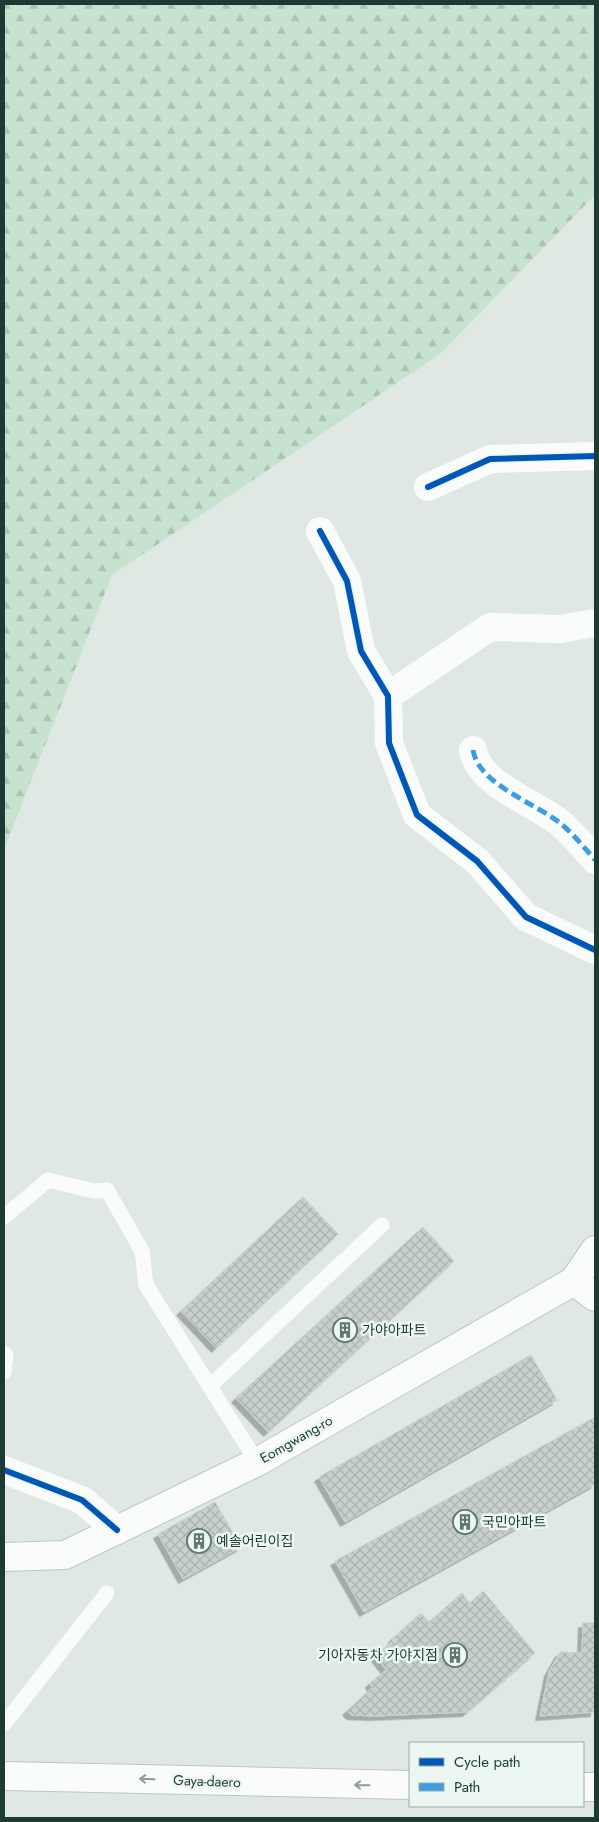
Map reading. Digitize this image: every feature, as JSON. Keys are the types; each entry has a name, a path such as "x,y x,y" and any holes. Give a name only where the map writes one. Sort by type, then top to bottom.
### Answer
{"street":[{"path":"428,487 490,459 595,456"},
{"path":"320,531 347,581 361,652 388,696 388,743 417,815 477,862 526,917 595,950"},
{"path":"388,696 490,627 560,629 595,623"},
{"path":"473,750 474,758 492,780 542,810 582,844 595,860"},
{"name":"Eomgwang-ro","path":"4,1557 65,1555 257,1462 574,1281 595,1250"},
{"path":"574,1281 595,1297"},
{"path":"4,1470 82,1500 117,1530"},
{"name":"Gaya-daero","path":"4,1776 409,1786"}],"lane":[{"path":"4,1217 48,1180 94,1191 107,1190 142,1251 146,1285 257,1462"},
{"path":"210,1386 382,1226"},
{"path":"4,1353 6,1355 4,1372"},
{"path":"4,1724 107,1593"}],"green space":[{"path":"4,4 595,4 595,195 440,354 112,575 4,850"}],"building":[{"path":"303,1197 338,1234 216,1348 181,1311"},
{"name":"가야아파트","path":"423,1227 454,1261 268,1432 236,1398"},
{"path":"531,1355 557,1400 345,1522 319,1477"},
{"name":"국민아파트","path":"595,1417 595,1484 364,1612 335,1561"},
{"name":"예솔어린이집","path":"215,1502 241,1547 183,1579 158,1534"},
{"name":"기아자동차 가야지점","path":"483,1591 535,1653 467,1712 374,1716 351,1715 347,1711 372,1688 370,1683 386,1670 376,1657 393,1638 421,1613 429,1622 462,1593 470,1603"},
{"path":"583,1623 595,1623 595,1712 540,1716 549,1672 560,1652 582,1653"}],"marked path":[{"path":"473,750 477,762 496,783 560,823 595,860"}],"cycle path":[{"path":"428,487 490,459 595,456"},
{"path":"320,531 347,581 361,651 388,696 389,743 417,815 477,861 526,917 595,950"},
{"path":"4,1470 82,1500 117,1530"}],"place":[{"name":"가야아파트","path":"345,1330"},
{"name":"국민아파트","path":"465,1522"},
{"name":"예솔어린이집","path":"199,1541"},
{"name":"기아자동차 가야지점","path":"455,1655"}]}
